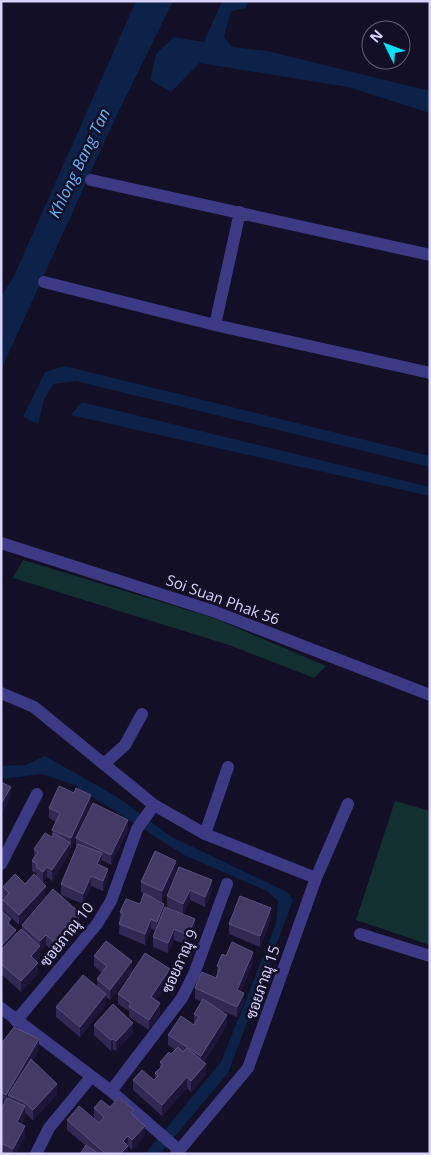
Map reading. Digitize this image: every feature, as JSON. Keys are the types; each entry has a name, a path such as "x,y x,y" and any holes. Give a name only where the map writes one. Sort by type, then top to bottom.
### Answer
{"street":[{"path":"91,180 430,255"},
{"path":"216,324 240,212"},
{"path":"44,282 430,373"},
{"name":"Soi Suan Phak 56","path":"1,542 213,611 430,695"},
{"path":"1,693 34,706 104,764 150,810 316,878"},
{"path":"104,764 125,745 142,714"},
{"path":"206,834 228,767"},
{"path":"1,864 37,794"},
{"name":"ซอยภาณุ 15","path":"176,1149 248,1068 316,878 348,804"},
{"name":"ซอยภาณุ 10","path":"16,1021 97,924 111,901 137,829 150,810"},
{"name":"ซอยภาณุ 9","path":"112,1092 182,998 194,974 227,884"},
{"path":"360,934 430,956"},
{"path":"1,1008 112,1092 176,1149"},
{"path":"36,1154 49,1128 90,1077"}],"green space":[{"path":"23,560 214,618 326,666 314,678 229,645 13,578"},
{"path":"395,801 430,811 430,945 356,920"}],"water":[{"name":"Khlong Bang Tan","path":"136,1 173,1 113,123 1,370 1,297 14,276"},
{"path":"222,1 248,1 246,8 231,11 224,37 232,47 267,51 430,91 430,113 348,87 199,63 171,92 150,80 156,54 174,37 204,42"},
{"path":"65,366 430,456 430,467 76,381 53,384 44,400 38,424 23,417 45,372"},
{"path":"82,402 430,487 430,496 71,415"},
{"path":"45,756 119,798 170,836 287,892 293,900 228,1073 160,1154 145,1154 221,1062 276,924 278,901 267,891 184,855 74,785 42,774 1,779 1,766 25,765"}],"building":[{"path":"1,782 11,787 1,804"},
{"path":"59,786 74,793 76,788 91,795 71,838 52,830 60,813 49,808"},
{"path":"93,803 128,820 111,855 76,838"},
{"path":"45,833 52,837 54,833 70,843 52,870 47,867 43,872 32,861 38,852 34,849"},
{"path":"78,844 102,853 97,864 108,869 103,881 91,876 83,894 61,884"},
{"path":"155,851 176,861 162,891 141,882"},
{"path":"179,867 212,880 205,897 190,890 183,904 167,896"},
{"path":"15,874 25,884 34,874 46,886 19,915 3,900 9,893 3,887"},
{"path":"53,889 80,913 54,942 46,935 40,941 22,925"},
{"path":"144,893 164,904 157,922 151,919 145,934 119,924 123,914 120,912 126,899 140,904"},
{"path":"240,896 271,908 260,936 229,924"},
{"path":"165,907 195,919 188,935 174,929 168,943 153,937"},
{"path":"1,910 11,919 8,923 16,930 1,946"},
{"path":"21,929 40,946 31,956 38,963 21,981 1,964 1,950"},
{"path":"106,941 132,961 110,990 97,979 107,966 94,956"},
{"path":"232,942 253,952 237,990 244,993 237,1007 195,988 202,972 216,978 220,967 217,966 222,954 226,956"},
{"path":"145,953 170,969 151,997 160,1003 149,1020 129,1007 131,1003 118,994"},
{"path":"83,975 106,994 80,1027 56,1007"},
{"path":"203,999 227,1015 201,1056 168,1035 181,1016 194,1025 199,1017 194,1014"},
{"path":"113,1004 133,1023 116,1041 111,1040 94,1025"},
{"path":"14,1027 39,1039 6,1095 1,1092 1,1044"},
{"path":"178,1047 183,1052 187,1048 206,1064 191,1081 187,1077 162,1105 133,1080 142,1070 154,1080 158,1076 155,1073 163,1065 160,1062 169,1052 171,1054"},
{"path":"31,1059 57,1084 33,1110 24,1102 8,1095"},
{"path":"119,1097 134,1110 131,1113 145,1126 132,1140 128,1136 123,1141 128,1146 120,1154 106,1154 67,1120 79,1106 99,1123 104,1117 94,1108 101,1100 110,1107"},
{"path":"7,1098 25,1106 17,1122 25,1126 13,1149 1,1143 1,1110"},
{"path":"86,1145 99,1154 80,1154"}]}
